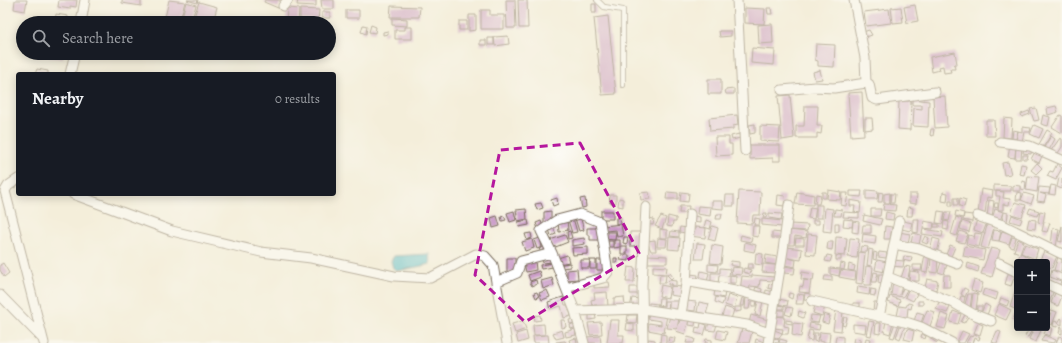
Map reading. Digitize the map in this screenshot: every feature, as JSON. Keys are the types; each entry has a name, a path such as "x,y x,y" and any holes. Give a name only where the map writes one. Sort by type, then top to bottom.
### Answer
{"street":[{"path":"82,16 85,0"},
{"path":"737,0 745,151"},
{"path":"854,0 865,58 866,82 869,84 872,98 877,100 935,92"},
{"path":"70,72 73,60"},
{"path":"782,90 815,87 834,88 866,82"},
{"path":"1000,142 1030,146 1062,160"},
{"path":"16,180 8,186 5,191 44,341"},
{"path":"78,196 172,231 261,252 311,258 394,276 430,278 476,254 485,256 493,265 507,343"},
{"path":"768,343 788,205"},
{"path":"643,343 642,309 646,207"},
{"path":"566,288 604,278 608,272 600,222 580,214 557,220 541,231 552,253 575,311 584,343"},
{"path":"681,314 686,284 690,214"},
{"path":"977,216 1003,225 1062,254"},
{"path":"879,317 899,221"},
{"path":"894,244 919,249 958,264"},
{"path":"496,282 517,273 521,260 552,253"},
{"path":"999,263 1014,270"},
{"path":"888,277 952,302 973,314 991,321"},
{"path":"686,284 690,282 735,290 775,301"},
{"path":"1050,285 1062,291"},
{"path":"0,295 44,341"},
{"path":"812,301 921,327 952,343"},
{"path":"575,311 642,309 747,325 769,333"}],"lane":[{"path":"596,0 604,6 623,10 623,85"}],"highlighted area":[{"path":"580,143 639,253 525,322 475,275 500,150"}],"water":[{"path":"429,254 430,264 398,271 393,268 391,261 394,256"}],"building":[{"path":"15,0 27,0 25,11 14,9"},
{"path":"59,0 77,0 76,7 70,6 70,9 58,7"},
{"path":"122,0 141,0 141,6 122,3"},
{"path":"169,0 185,2 181,16 165,16"},
{"path":"187,0 198,0 197,3"},
{"path":"265,0 282,0 278,8 264,2"},
{"path":"298,0 316,0 316,6 297,5"},
{"path":"321,0 334,0 334,9 322,9"},
{"path":"506,0 515,0 516,28 507,28"},
{"path":"518,0 527,0 528,28 519,28"},
{"path":"186,2 196,5 193,16 182,16"},
{"path":"199,2 217,7 215,16 194,16"},
{"path":"592,4 596,4 596,13 592,13"},
{"path":"915,5 918,21 907,23 904,7"},
{"path":"391,6 420,7 419,17 390,17"},
{"path":"901,7 903,22 893,23 891,8"},
{"path":"287,8 299,9 298,16 286,16"},
{"path":"745,8 765,9 764,24 745,23"},
{"path":"767,8 771,8 772,14 768,14"},
{"path":"300,9 319,10 318,16 300,16"},
{"path":"889,9 891,23 866,26 864,12"},
{"path":"346,10 359,10 359,18 346,18"},
{"path":"481,10 490,10 490,15 504,15 504,29 481,29"},
{"path":"322,12 330,12 330,16 322,16"},
{"path":"56,14 68,16 56,16"},
{"path":"469,15 476,15 476,30 469,31"},
{"path":"608,16 616,94 602,95 594,18"},
{"path":"392,18 407,19 407,26 392,25"},
{"path":"459,21 467,21 467,30 459,30"},
{"path":"772,24 773,43 759,44 758,25"},
{"path":"363,25 367,26 366,34 361,32"},
{"path":"371,25 376,27 375,33 369,32"},
{"path":"405,27 412,27 412,39 395,39 395,30 405,30"},
{"path":"869,30 872,35 866,37 863,32"},
{"path":"388,31 388,34 383,35 383,32"},
{"path":"719,31 731,31 731,36 720,37"},
{"path":"508,36 509,44 495,46 494,37"},
{"path":"488,38 494,38 494,45 488,45"},
{"path":"480,40 486,40 486,45 480,45"},
{"path":"816,44 835,45 834,67 818,66 818,61 815,60"},
{"path":"752,48 775,50 774,65 751,63"},
{"path":"955,52 957,64 954,64 955,69 950,69 951,72 944,73 943,66 939,67 940,70 932,72 930,57"},
{"path":"37,69 48,71 48,72 36,72"},
{"path":"820,70 822,79 815,80 813,72"},
{"path":"708,79 721,79 721,94 708,94"},
{"path":"734,89 734,94 726,94 725,90"},
{"path":"862,92 864,135 851,136 848,93"},
{"path":"790,95 794,138 782,140 778,96"},
{"path":"945,96 947,127 935,128 933,97"},
{"path":"912,99 929,101 928,127 913,126 914,108 922,109 922,105 912,105"},
{"path":"899,101 911,101 910,130 898,129"},
{"path":"805,106 818,106 817,126 822,126 821,134 817,133 817,138 796,138 796,126 804,126"},
{"path":"1056,106 1058,112 1048,115 1047,108"},
{"path":"1036,108 1039,120 1034,121 1030,109"},
{"path":"1029,111 1030,114 1022,117 1021,114"},
{"path":"737,115 738,125 733,126 733,129 710,131 709,118"},
{"path":"1043,115 1050,117 1048,126 1041,124"},
{"path":"1060,115 1062,116 1062,133 1052,127"},
{"path":"865,118 872,118 873,129 865,130"},
{"path":"1004,118 1012,119 1011,138 1003,137"},
{"path":"986,120 994,120 995,136 986,136"},
{"path":"755,124 755,133 750,134 749,125"},
{"path":"1034,125 1043,129 1039,138 1030,134"},
{"path":"760,126 780,127 779,142 760,141"},
{"path":"1022,127 1031,128 1030,132 1024,132 1022,142 1016,141 1018,131 1022,132"},
{"path":"931,129 934,129 933,136 930,135"},
{"path":"1013,130 1018,131 1016,139 1012,138"},
{"path":"1047,130 1052,133 1042,149 1038,146"},
{"path":"739,134 740,138 732,140 731,136"},
{"path":"1051,136 1055,139 1048,152 1043,149"},
{"path":"715,137 729,137 729,144 732,144 732,155 716,156"},
{"path":"1060,138 1062,139 1062,147 1056,156 1050,152"},
{"path":"1010,144 1016,145 1015,158 1008,157"},
{"path":"750,145 780,145 780,161 773,161 773,158 750,159"},
{"path":"1016,147 1022,147 1021,159 1015,159"},
{"path":"1024,147 1032,148 1031,154 1023,153"},
{"path":"1035,152 1042,156 1039,163 1031,159"},
{"path":"1023,155 1028,155 1027,159 1023,159"},
{"path":"1008,162 1011,174 1004,175 1002,163"},
{"path":"1037,163 1042,168 1036,174 1031,170"},
{"path":"1021,164 1026,165 1024,175 1019,174"},
{"path":"1057,164 1062,168 1056,177 1056,180 1047,176 1050,171 1053,172"},
{"path":"1028,176 1039,177 1037,192 1026,190"},
{"path":"1059,178 1062,179 1062,189 1057,187"},
{"path":"1022,181 1026,182 1025,190 1021,189"},
{"path":"994,185 1011,186 1011,191 994,191"},
{"path":"1013,185 1020,186 1020,191 1013,191"},
{"path":"1051,185 1056,186 1055,195 1049,194"},
{"path":"1039,187 1050,188 1049,194 1040,193 1046,195 1044,202 1037,201"},
{"path":"981,189 993,191 992,198 987,197 985,214 978,214"},
{"path":"828,190 841,192 840,200 827,199"},
{"path":"866,190 878,191 877,199 866,199"},
{"path":"739,191 761,192 760,215 753,215 752,224 737,223"},
{"path":"850,191 862,191 861,197 850,196"},
{"path":"996,191 1004,192 1003,198 1010,199 1009,205 1003,204 1003,210 998,210 1000,196 996,196"},
{"path":"649,192 650,199 641,200 640,193"},
{"path":"667,192 678,193 678,199 666,199"},
{"path":"681,192 689,193 688,202 680,201"},
{"path":"797,192 814,195 813,205 795,204"},
{"path":"822,192 826,192 826,198 822,198"},
{"path":"879,192 883,193 882,202 878,202"},
{"path":"943,192 948,193 947,202 942,201"},
{"path":"1017,192 1022,193 1021,200 1016,200"},
{"path":"842,193 848,193 846,206 841,205"},
{"path":"890,193 890,203 884,203 884,194"},
{"path":"1024,193 1034,196 1031,204 1021,200"},
{"path":"816,194 821,195 819,204 815,204"},
{"path":"890,194 895,194 894,203 890,203"},
{"path":"909,194 917,194 916,204 909,203"},
{"path":"610,195 616,195 616,203 610,203"},
{"path":"726,195 734,195 734,206 725,206"},
{"path":"778,195 785,196 784,206 777,205"},
{"path":"557,198 558,204 553,206 551,200"},
{"path":"585,198 586,207 582,208 580,199"},
{"path":"619,198 623,199 623,207 618,206"},
{"path":"954,198 958,198 958,205 954,205"},
{"path":"960,198 966,200 964,207 959,206"},
{"path":"850,200 861,202 860,213 854,212 855,206 850,206"},
{"path":"989,200 994,201 992,218 987,217"},
{"path":"712,201 723,201 723,209 712,208"},
{"path":"949,201 952,201 952,206 949,206"},
{"path":"1015,202 1026,205 1022,217 1011,214"},
{"path":"541,203 543,208 537,210 535,204"},
{"path":"995,203 998,203 998,208 994,207"},
{"path":"884,204 896,205 895,211 883,210"},
{"path":"816,205 822,205 822,218 816,218"},
{"path":"680,206 689,206 688,213 679,213"},
{"path":"698,206 711,207 710,216 697,214"},
{"path":"810,207 816,208 814,219 808,218"},
{"path":"908,207 913,208 912,216 907,216"},
{"path":"825,208 833,209 831,232 823,231"},
{"path":"1030,208 1039,211 1037,216 1028,213"},
{"path":"526,209 527,219 518,221 516,210"},
{"path":"835,209 842,210 841,216 834,216"},
{"path":"871,209 881,209 880,216 871,216"},
{"path":"995,209 1003,212 1000,221 992,219"},
{"path":"514,211 516,220 510,222 507,213"},
{"path":"551,211 551,224 544,224 544,212"},
{"path":"601,211 613,211 613,219 601,219"},
{"path":"938,211 945,212 943,224 936,223"},
{"path":"956,211 964,213 963,218 955,216"},
{"path":"1040,211 1045,212 1043,223 1038,222"},
{"path":"844,212 859,213 859,218 843,217"},
{"path":"886,212 894,214 893,220 885,219"},
{"path":"946,212 951,212 949,221 944,220"},
{"path":"1004,212 1008,213 1007,222 1002,221"},
{"path":"764,213 767,213 766,218 763,218"},
{"path":"769,213 782,214 781,220 769,218"},
{"path":"717,214 722,214 721,219 716,219"},
{"path":"964,214 973,215 972,222 963,220"},
{"path":"864,215 882,219 880,225 863,221"},
{"path":"1012,215 1022,219 1020,224 1010,221"},
{"path":"497,216 500,226 493,228 491,218"},
{"path":"504,216 506,220 502,221 501,217"},
{"path":"580,216 584,230 579,231 575,218"},
{"path":"661,216 666,218 662,229 655,226"},
{"path":"668,216 676,218 676,222 673,222 672,227 667,226"},
{"path":"694,216 700,217 700,223 693,222"},
{"path":"621,217 621,223 616,224 616,218"},
{"path":"956,217 962,219 957,236 951,234"},
{"path":"573,218 577,232 572,233 568,220"},
{"path":"647,218 654,219 653,225 646,224"},
{"path":"755,218 760,219 759,225 754,225"},
{"path":"762,219 783,221 782,227 762,225"},
{"path":"844,219 853,220 852,227 843,226"},
{"path":"913,219 919,219 918,233 913,232"},
{"path":"977,219 987,222 983,233 974,230"},
{"path":"1029,219 1036,220 1035,229 1027,228"},
{"path":"528,220 529,225 519,227 518,222"},
{"path":"567,220 568,230 559,232 558,222"},
{"path":"706,220 712,222 710,229 704,227"},
{"path":"813,220 819,220 819,224 813,224"},
{"path":"541,221 543,227 538,229 536,223"},
{"path":"853,221 859,222 858,233 852,232"},
{"path":"904,221 912,223 910,231 902,229"},
{"path":"924,221 934,223 933,229 923,228"},
{"path":"944,221 949,222 948,230 943,229"},
{"path":"962,221 971,224 969,232 960,229"},
{"path":"988,222 995,224 988,249 981,247"},
{"path":"1044,222 1050,223 1047,232 1042,231"},
{"path":"835,223 839,223 839,231 835,232"},
{"path":"621,224 623,236 617,237 616,230 605,231 604,226"},
{"path":"790,224 808,225 807,231 790,230"},
{"path":"934,224 939,224 939,227 934,227"},
{"path":"863,225 871,225 871,233 862,233"},
{"path":"712,226 718,228 715,241 708,239"},
{"path":"753,226 759,226 758,237 752,236"},
{"path":"885,226 892,227 890,239 884,239"},
{"path":"1062,226 1062,242 1058,241"},
{"path":"553,227 556,234 551,236 549,229"},
{"path":"680,227 687,228 686,233 679,232"},
{"path":"695,227 706,228 705,238 690,236 691,231 695,231"},
{"path":"587,228 599,228 599,240 590,240 590,235 587,235"},
{"path":"1053,228 1059,229 1056,247 1051,246"},
{"path":"660,229 667,230 667,238 660,238"},
{"path":"923,229 943,232 942,237 922,234"},
{"path":"789,230 807,232 806,238 795,236 794,245 787,245"},
{"path":"994,230 1001,231 999,241 992,240"},
{"path":"570,231 572,238 568,239 567,232"},
{"path":"671,231 679,232 679,237 670,236"},
{"path":"960,231 968,234 964,243 956,241"},
{"path":"1002,231 1012,234 1009,244 999,241"},
{"path":"605,232 616,232 615,240 605,239"},
{"path":"630,232 642,232 642,246 630,246"},
{"path":"772,232 782,233 781,238 772,238"},
{"path":"899,232 910,234 908,243 898,242"},
{"path":"531,233 532,238 527,240 525,234"},
{"path":"913,233 921,235 919,245 911,243"},
{"path":"975,233 982,234 979,247 966,244 968,235 973,236 974,239"},
{"path":"808,234 817,235 815,255 806,254"},
{"path":"863,234 876,236 875,244 862,242"},
{"path":"565,235 568,242 553,248 550,240"},
{"path":"741,235 752,238 751,242 740,240"},
{"path":"925,236 929,238 927,244 922,242"},
{"path":"624,237 628,237 627,244 623,243"},
{"path":"669,237 680,238 679,250 668,249"},
{"path":"836,237 847,238 845,256 835,255"},
{"path":"1012,237 1016,238 1013,248 1009,246"},
{"path":"540,238 542,247 537,249 534,240"},
{"path":"584,238 585,244 572,246 572,240"},
{"path":"658,238 667,239 666,247 657,247"},
{"path":"796,238 804,239 804,245 795,245"},
{"path":"850,238 859,239 857,258 848,257"},
{"path":"933,238 940,240 937,253 930,251"},
{"path":"532,239 534,248 525,251 522,242"},
{"path":"1018,239 1024,242 1020,253 1014,251"},
{"path":"614,240 620,240 620,247 614,248"},
{"path":"655,240 656,251 651,251 647,241"},
{"path":"608,241 613,241 613,247 608,247"},
{"path":"745,242 756,245 754,252 744,250"},
{"path":"828,242 833,242 832,250 827,249"},
{"path":"697,243 705,244 703,259 695,259"},
{"path":"1025,244 1038,249 1035,259 1021,253"},
{"path":"547,245 549,249 541,252 539,249"},
{"path":"712,245 723,247 721,264 710,263"},
{"path":"950,245 955,247 950,259 945,257"},
{"path":"621,246 627,246 627,254 621,254"},
{"path":"861,246 868,247 867,252 860,252"},
{"path":"965,246 985,250 983,260 963,256"},
{"path":"588,247 588,254 573,255 572,248"},
{"path":"787,247 802,249 801,260 788,258 796,260 795,267 785,265"},
{"path":"991,248 1000,250 992,277 981,274"},
{"path":"869,249 873,250 871,266 867,265"},
{"path":"1044,251 1057,256 1052,268 1050,267 1050,259 1040,259"},
{"path":"859,252 865,253 862,284 856,283"},
{"path":"874,252 877,253 876,260 873,259"},
{"path":"879,252 887,253 886,258 878,257"},
{"path":"756,253 763,254 762,265 755,264"},
{"path":"925,253 930,254 927,273 922,272"},
{"path":"1021,253 1030,259 1018,259"},
{"path":"567,255 569,262 559,264 558,258"},
{"path":"621,255 629,255 629,261 620,260"},
{"path":"648,255 667,256 667,263 648,263"},
{"path":"766,255 777,257 776,265 765,263"},
{"path":"827,255 832,256 830,262 825,261"},
{"path":"836,256 841,256 841,260 836,260"},
{"path":"904,256 912,257 911,262 903,260"},
{"path":"551,257 552,262 543,263 542,258"},
{"path":"931,257 938,258 937,273 930,272"},
{"path":"1058,257 1062,258 1061,272 1054,270"},
{"path":"507,258 515,258 515,272 507,272"},
{"path":"614,258 617,258 617,263 614,263"},
{"path":"942,259 948,261 944,274 938,272"},
{"path":"581,260 590,260 589,268 581,268"},
{"path":"590,260 596,260 596,269 590,269"},
{"path":"597,260 605,260 605,270 597,270"},
{"path":"877,260 887,262 885,272 875,270"},
{"path":"892,260 904,261 903,267 891,266"},
{"path":"535,261 536,270 526,272 524,263"},
{"path":"731,261 739,262 739,267 730,265"},
{"path":"3,263 9,273 4,277 0,270 0,265"},
{"path":"552,263 553,267 541,269 540,265"},
{"path":"570,263 570,267 562,268 562,264"},
{"path":"841,263 845,264 844,270 840,269"},
{"path":"968,263 979,267 978,272 967,268"},
{"path":"708,264 718,265 717,272 708,271"},
{"path":"748,264 753,264 753,268 747,268"},
{"path":"763,264 776,265 775,273 762,272"},
{"path":"849,264 855,266 854,271 848,270"},
{"path":"913,265 922,265 921,271 913,270"},
{"path":"653,266 667,267 666,274 653,273"},
{"path":"785,266 795,268 794,274 784,273"},
{"path":"866,266 873,267 871,285 864,285"},
{"path":"905,266 910,267 908,279 901,278"},
{"path":"628,267 635,268 634,282 626,282"},
{"path":"732,267 742,268 741,275 731,274"},
{"path":"720,268 730,269 729,276 719,275 718,285 711,284 711,273 720,273"},
{"path":"744,268 751,270 750,274 743,272"},
{"path":"830,268 840,269 839,276 830,274"},
{"path":"577,269 578,279 567,280 567,270"},
{"path":"841,270 856,272 855,280 839,277"},
{"path":"1052,270 1062,274 1062,290 1058,289 1061,281 1050,277"},
{"path":"539,271 541,277 530,281 528,275"},
{"path":"701,271 709,273 707,282 699,281"},
{"path":"910,271 919,272 919,281 909,281"},
{"path":"1009,271 1014,272 1014,278 1011,286 1005,284"},
{"path":"802,272 814,274 813,281 801,279"},
{"path":"874,272 878,273 876,282 872,282"},
{"path":"670,273 673,277 671,279 667,275"},
{"path":"690,274 698,275 697,280 689,278"},
{"path":"879,274 884,274 883,284 878,283"},
{"path":"660,275 666,275 665,283 659,283"},
{"path":"730,275 736,276 736,283 730,283"},
{"path":"752,275 774,277 773,281 760,280 759,287 750,286 749,292 740,291 742,276 752,277"},
{"path":"944,275 950,275 950,287 943,287"},
{"path":"825,276 832,276 832,281 824,280"},
{"path":"552,278 554,285 543,289 541,281"},
{"path":"927,279 938,281 936,290 925,287"},
{"path":"536,280 537,284 532,286 530,282"},
{"path":"669,280 676,281 676,286 668,285"},
{"path":"804,280 811,281 809,293 799,292 800,286 803,287"},
{"path":"974,280 983,283 980,293 971,290"},
{"path":"609,282 610,287 594,288 594,283"},
{"path":"893,282 902,284 900,295 904,286 908,288 903,297 891,295"},
{"path":"769,284 776,286 775,290 768,288"},
{"path":"661,285 670,287 668,298 659,296"},
{"path":"671,286 683,287 682,297 670,295"},
{"path":"858,286 870,288 869,295 857,293"},
{"path":"630,287 639,287 639,294 630,294"},
{"path":"756,287 762,289 761,294 754,292"},
{"path":"909,288 918,292 913,301 905,297"},
{"path":"964,288 968,290 965,297 961,294"},
{"path":"871,289 876,290 875,296 870,295"},
{"path":"984,289 998,293 996,300 982,295"},
{"path":"1050,289 1054,290 1050,300"},
{"path":"547,290 550,297 542,300 539,293"},
{"path":"715,290 725,292 724,298 714,296"},
{"path":"766,290 774,292 772,299 765,297"},
{"path":"537,292 539,297 536,298 534,293"},
{"path":"607,292 608,307 597,308 597,305 592,305 591,300 595,299 594,293"},
{"path":"789,293 793,294 792,299 788,297"},
{"path":"805,293 810,294 810,300 804,299"},
{"path":"973,293 978,294 976,310 971,309"},
{"path":"1055,293 1062,296 1058,306 1051,303"},
{"path":"798,294 804,295 803,304 796,304"},
{"path":"968,294 972,294 970,308 964,307"},
{"path":"1014,294 1014,309 1010,307"},
{"path":"728,295 737,298 734,308 725,305"},
{"path":"890,296 900,300 898,306 888,302"},
{"path":"961,296 965,297 963,306 958,305"},
{"path":"563,297 565,305 568,305 571,316 564,318 561,306 550,309 548,302"},
{"path":"624,297 625,306 614,307 614,298"},
{"path":"716,297 724,299 722,305 715,302"},
{"path":"746,297 751,298 749,309 745,309"},
{"path":"632,298 639,299 638,309 630,308"},
{"path":"659,298 664,298 663,306 658,305"},
{"path":"742,298 745,298 744,306 740,306"},
{"path":"1001,298 1009,301 1007,306 999,303"},
{"path":"779,299 788,301 787,306 778,304"},
{"path":"664,301 669,301 668,311 664,310"},
{"path":"669,301 679,301 678,310 669,309"},
{"path":"687,301 696,302 695,311 686,310"},
{"path":"752,301 757,301 756,306 752,306"},
{"path":"758,301 763,301 760,316 755,315"},
{"path":"918,301 923,301 923,305 918,305"},
{"path":"699,302 709,304 706,314 697,312"},
{"path":"874,302 879,302 878,313 873,312"},
{"path":"939,302 950,307 947,313 936,309"},
{"path":"649,303 658,304 657,309 649,309"},
{"path":"853,303 860,303 860,307 853,308"},
{"path":"908,303 912,304 911,309 908,308 907,317 897,316 899,306 906,307"},
{"path":"985,304 990,307 987,315 981,313"},
{"path":"999,304 1011,310 1006,320 994,315"},
{"path":"778,305 784,306 784,309 778,309"},
{"path":"815,305 825,307 822,316 813,313"},
{"path":"977,306 982,306 982,311 977,311"},
{"path":"725,307 734,310 731,319 722,316"},
{"path":"735,307 741,307 741,311 735,312"},
{"path":"787,307 793,308 791,316 785,314"},
{"path":"775,310 784,310 784,316 775,316"},
{"path":"836,310 843,311 841,331 833,330"},
{"path":"927,310 935,312 930,326 922,323"},
{"path":"1052,310 1057,312 1052,325 1050,324 1050,315"},
{"path":"799,311 805,313 803,318 798,316"},
{"path":"953,311 961,314 958,324 950,322"},
{"path":"917,312 924,314 921,323 914,321"},
{"path":"595,313 596,319 589,320 589,314"},
{"path":"649,313 667,315 664,333 648,330 649,323 661,325 661,321 648,319"},
{"path":"941,313 949,316 945,329 937,327"},
{"path":"966,313 969,315 964,323 961,322"},
{"path":"824,314 830,316 828,324 822,322"},
{"path":"540,315 541,320 535,321 534,316"},
{"path":"628,315 637,315 636,323 627,322"},
{"path":"751,315 768,320 766,328 749,323"},
{"path":"811,315 820,316 818,323 810,322"},
{"path":"670,316 679,318 677,329 667,328"},
{"path":"774,316 785,317 784,326 789,327 788,334 782,334 783,329 773,328"},
{"path":"690,317 696,318 695,326 689,325"},
{"path":"844,317 847,318 845,326 842,325"},
{"path":"1061,318 1062,319 1062,325 1058,323"},
{"path":"574,319 575,323 570,324 569,320"},
{"path":"683,319 689,320 685,334 676,331 680,320 682,321"},
{"path":"561,320 565,320 566,327 562,328"},
{"path":"610,320 619,320 618,335 624,335 623,343 607,343"},
{"path":"786,320 792,321 792,324 786,323"},
{"path":"523,321 526,329 515,333 512,324"},
{"path":"869,321 874,322 871,336 866,335"},
{"path":"886,321 893,322 890,334 884,332"},
{"path":"1054,321 1058,322 1057,327 1053,326"},
{"path":"601,322 602,334 590,335 588,323"},
{"path":"709,322 717,324 715,331 707,330"},
{"path":"575,323 577,327 571,329 570,325"},
{"path":"627,323 634,324 634,331 626,330"},
{"path":"701,323 707,325 704,335 695,333 696,327 700,328"},
{"path":"793,323 803,324 801,337 792,335"},
{"path":"810,323 820,325 819,330 809,328"},
{"path":"876,323 881,323 880,334 875,333"},
{"path":"895,323 899,324 894,338 890,337"},
{"path":"978,323 983,325 980,335 974,333"},
{"path":"544,324 545,335 534,335 533,325"},
{"path":"853,324 866,325 865,333 853,331"},
{"path":"901,324 905,326 900,339 896,337"},
{"path":"1061,326 1062,327 1062,334 1059,333"},
{"path":"1050,328 1052,328 1050,336 1044,334 1045,331 1050,331"},
{"path":"575,329 576,335 566,337 565,332"},
{"path":"742,329 752,332 749,343 738,343"},
{"path":"772,329 782,333 779,339 770,335"},
{"path":"907,329 914,331 912,341 904,339"},
{"path":"562,330 564,337 556,339 553,333"},
{"path":"718,330 727,332 725,340 716,338"},
{"path":"809,330 813,331 812,341 807,340"},
{"path":"526,331 528,340 518,343 516,334"},
{"path":"962,331 969,334 964,343 959,343 957,342"},
{"path":"997,331 1001,332 997,343 995,343 992,342"},
{"path":"1028,331 1031,331 1028,337 1025,336"},
{"path":"1033,331 1041,331 1036,342 1029,339"},
{"path":"820,332 830,333 829,343 819,341"},
{"path":"814,333 818,333 817,342 814,341"},
{"path":"661,334 666,335 666,343 660,343"},
{"path":"922,334 926,336 925,339 921,337"},
{"path":"933,334 940,338 937,343 931,339"},
{"path":"975,334 980,337 979,340 975,338 973,343 966,343 970,336 973,337"},
{"path":"548,335 549,343 534,343 533,336"},
{"path":"1044,335 1056,340 1054,343 1041,341"},
{"path":"600,336 601,343 586,343 586,337"},
{"path":"836,336 843,337 843,343 835,343"},
{"path":"1059,336 1062,337 1062,343 1056,343"},
{"path":"669,337 675,338 674,343 668,343"},
{"path":"688,337 695,339 694,343 686,343"},
{"path":"576,338 577,343 570,343 569,340"},
{"path":"774,338 779,340 778,343 773,342"},
{"path":"854,338 860,339 860,343 853,342"},
{"path":"866,338 871,339 870,343 865,343"},
{"path":"648,339 655,340 655,343 648,343"},
{"path":"706,339 712,340 712,343 705,343"},
{"path":"756,339 767,343 755,343"},
{"path":"780,339 787,341 786,343 779,343"},
{"path":"565,341 566,343 556,343 556,342"}]}
